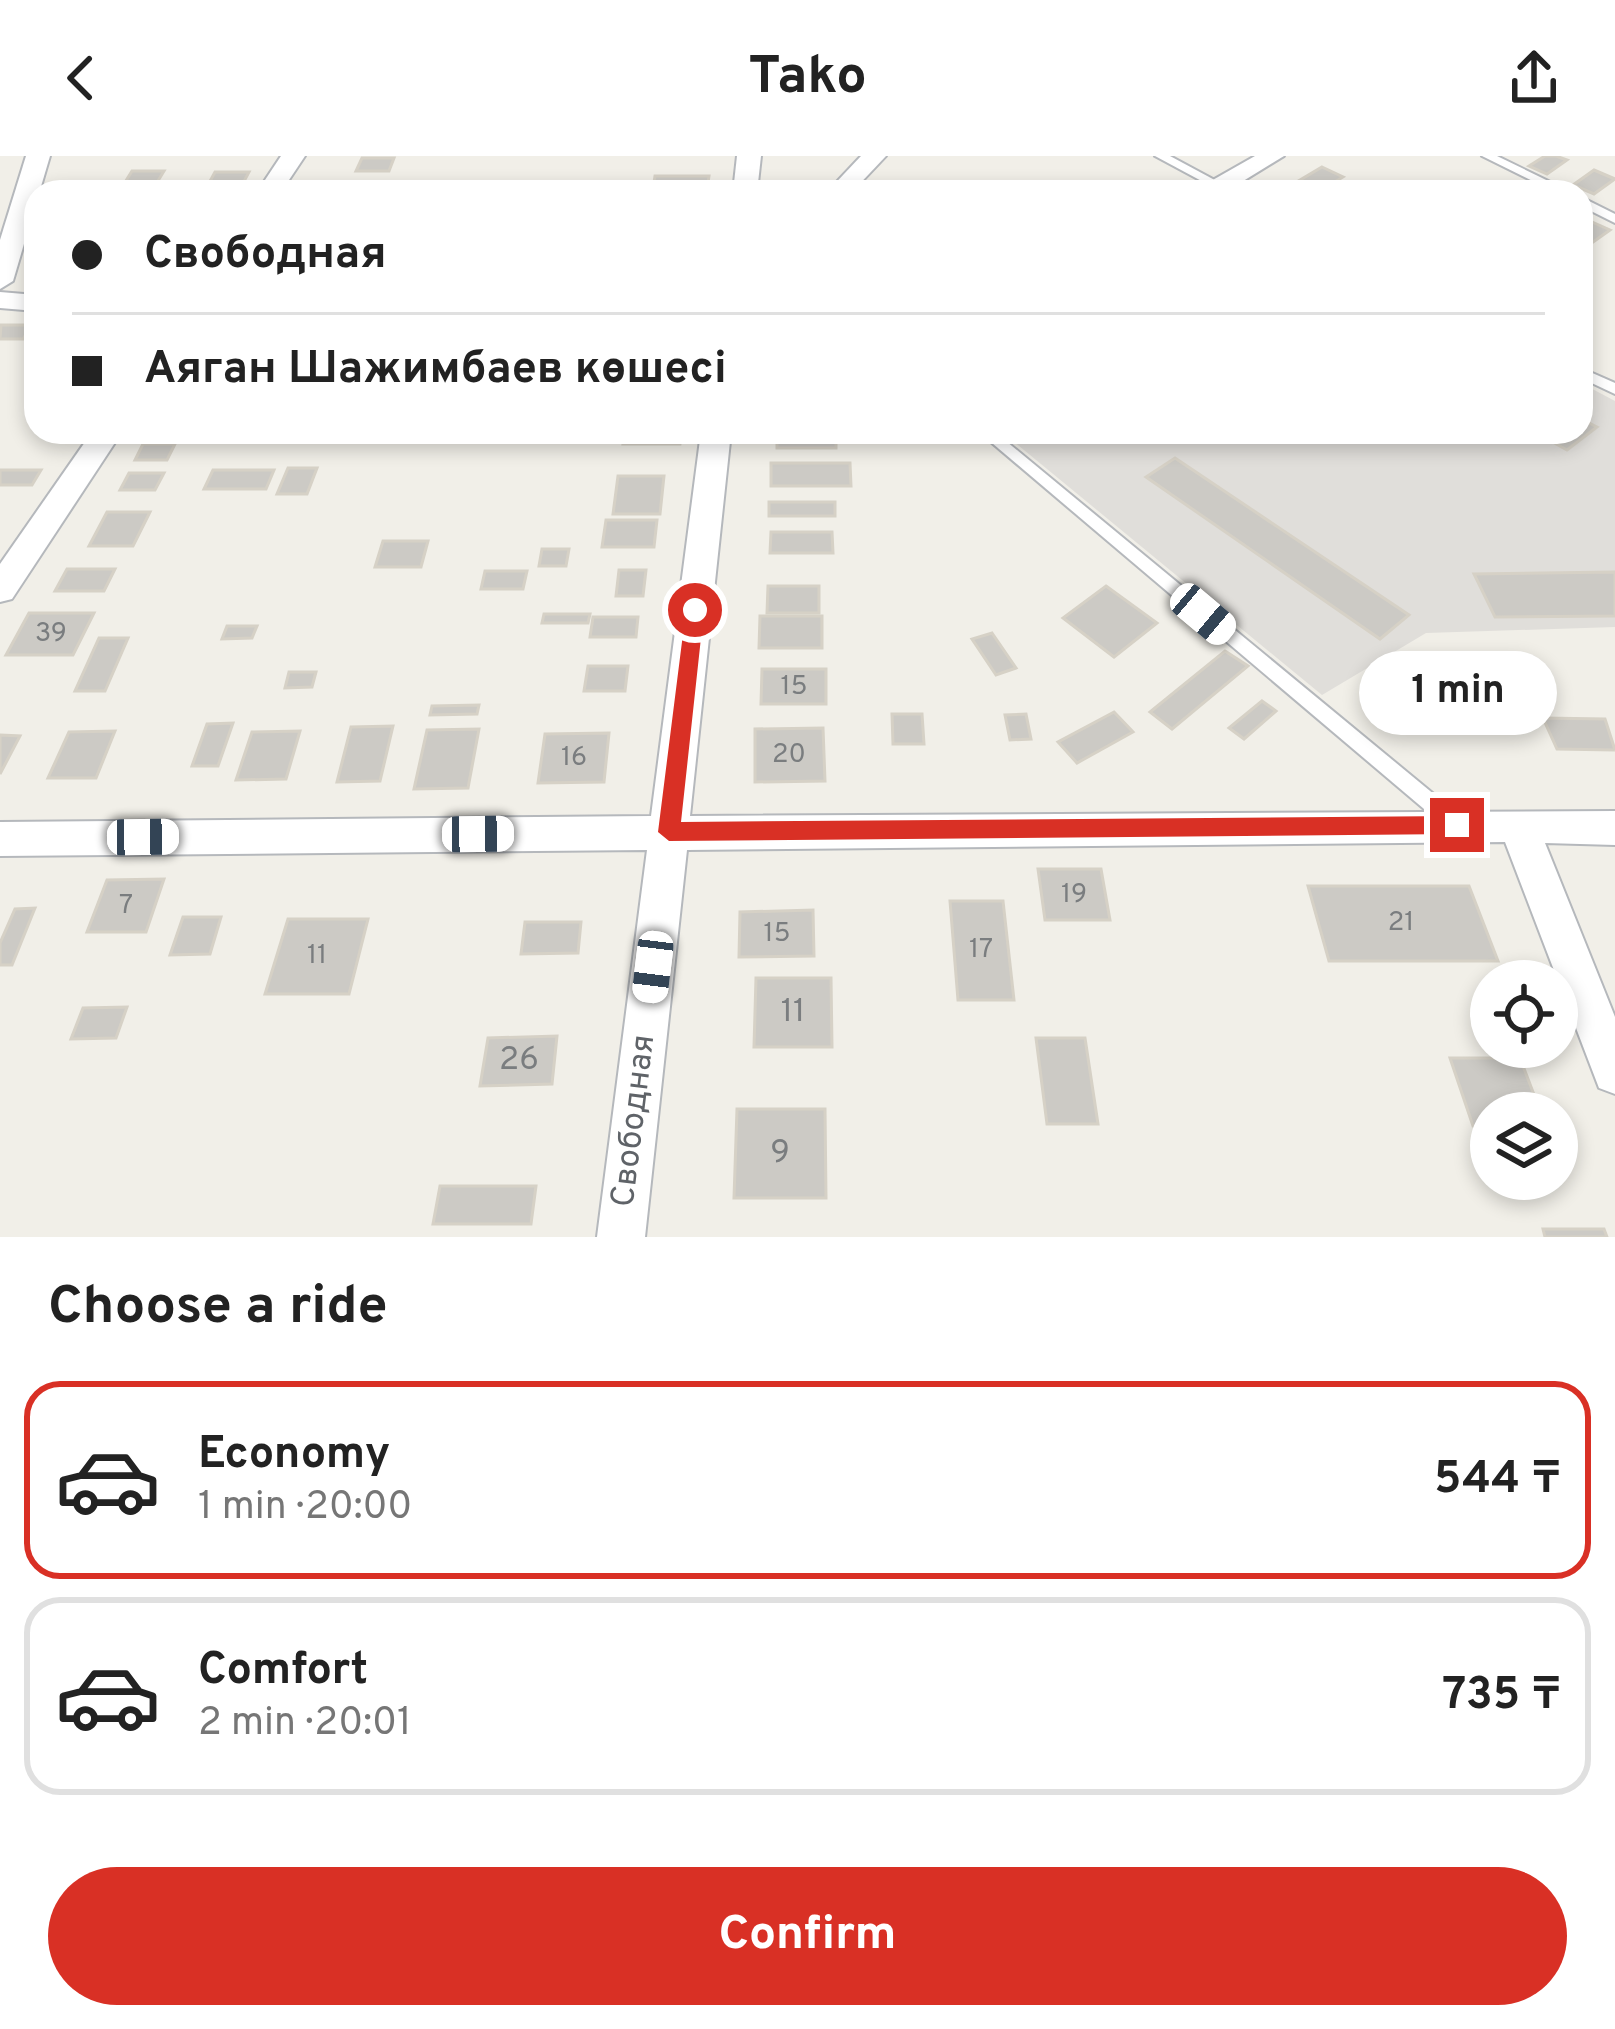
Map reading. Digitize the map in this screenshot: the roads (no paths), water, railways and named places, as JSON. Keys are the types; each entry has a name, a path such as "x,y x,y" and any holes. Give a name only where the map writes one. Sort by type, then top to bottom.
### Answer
{"street":[{"path":"851,180 874,156"},
{"path":"1233,180 1272,156"},
{"path":"0,281 24,202"},
{"path":"0,590 98,444"},
{"name":"Свободная","path":"621,1237 715,444"},
{"path":"0,839 1457,825 1615,828"},
{"path":"1518,825 1615,1072"}],"lane":[{"path":"1161,156 1201,180"},
{"path":"1488,156 1539,180"},
{"path":"1000,444 1457,825"}]}
